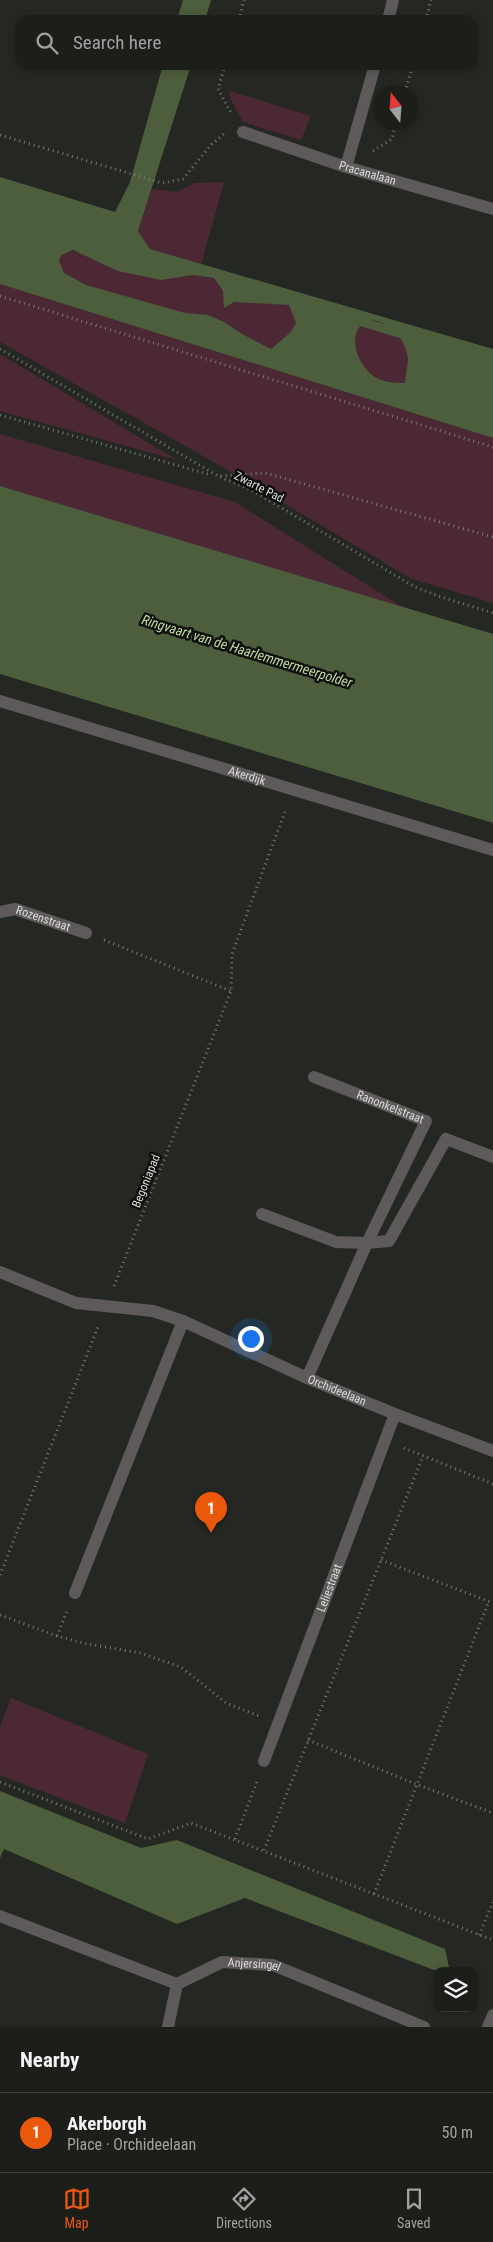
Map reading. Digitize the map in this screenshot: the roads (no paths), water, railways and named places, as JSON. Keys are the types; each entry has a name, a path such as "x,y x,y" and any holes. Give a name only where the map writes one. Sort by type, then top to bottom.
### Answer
{"street":[{"path":"389,15 393,0"},
{"path":"346,167 374,70"},
{"name":"Pracanalaan","path":"242,132 346,167 493,209"},
{"name":"Akerdijk","path":"0,701 493,850"},
{"name":"Rozenstraat","path":"0,912 15,909 86,933"},
{"name":"Ranonkelstraat","path":"307,1378 367,1243 426,1121 314,1078"},
{"path":"262,1214 336,1242 367,1243 388,1241 446,1139 493,1158"},
{"name":"Orchideelaan","path":"0,1272 76,1303 106,1308 153,1311 183,1321 307,1378 493,1451"},
{"path":"75,1593 183,1321"},
{"name":"Leliestraat","path":"264,1761 395,1414"},
{"path":"0,1916 177,1984 168,2027"},
{"name":"Anjersingel","path":"177,1984 222,1962 273,1965 424,2027"},
{"path":"488,2027 493,2015"}],"water":[{"path":"183,0 211,0 206,15 178,15"},
{"path":"162,70 189,70 138,231 150,249 493,349 493,438 0,284 0,177 115,212 130,182","holes":["73,250 118,271 161,280 194,275 214,278 223,291 224,308 234,302 289,305 296,323 291,332 271,349 208,315 185,313 86,285 64,273 59,261 61,255","369,320 377,321 396,332 404,344 408,359 405,383 378,379 365,368 357,354 355,346 357,330"]},
{"name":"Ringvaart van de Haarlemmermeerpolder","path":"0,486 493,634 493,823 0,674"},
{"path":"0,1791 141,1848 177,1840 445,1949 449,1967 433,1967 433,1970 245,1898 177,1924 4,1849 0,1858"}],"waterway":[{"path":"353,319 408,336"}],"place":[{"name":"Akerborgh","path":"211,1533"}]}
